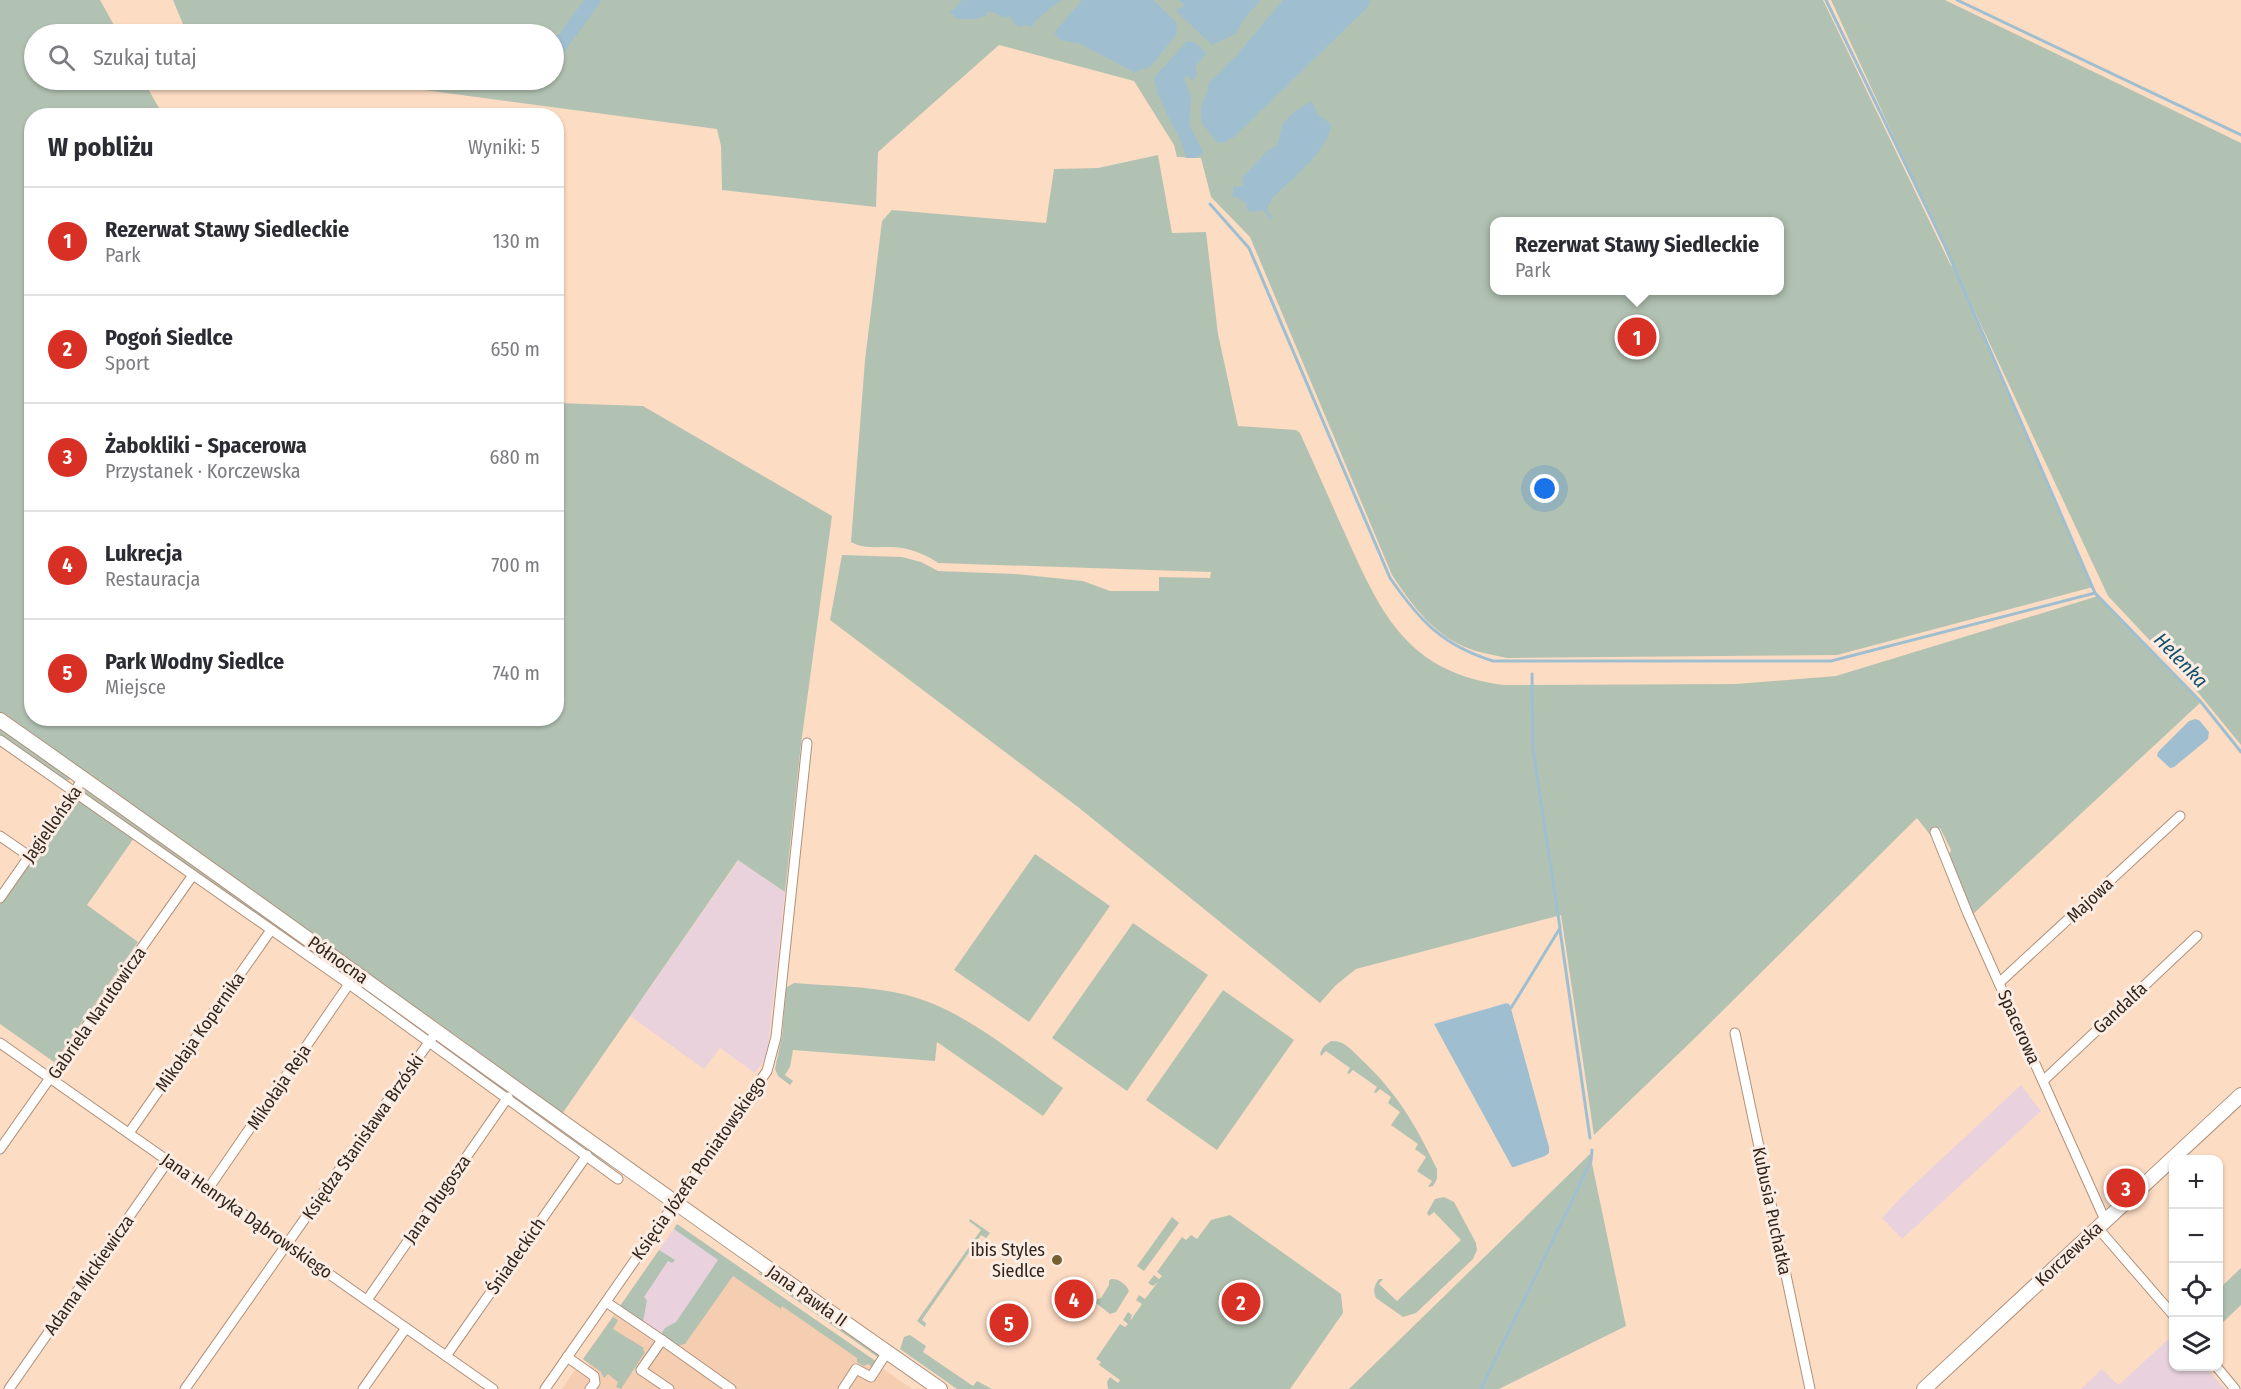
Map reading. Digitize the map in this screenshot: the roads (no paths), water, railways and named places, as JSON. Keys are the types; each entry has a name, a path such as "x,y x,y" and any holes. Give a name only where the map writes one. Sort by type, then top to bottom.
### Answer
{"main road":[{"name":"Północna","path":"0,720 433,1036 674,1203"},
{"name":"Korczewska","path":"1924,1389 2241,1095"},
{"name":"Jana Pawła II","path":"674,1203 940,1389"}],"street":[{"name":"Północna","path":"0,740 349,984 433,1036 508,1097 618,1179"},
{"name":"Księcia Józefa Poniatowskiego","path":"545,1389 767,1071 774,1051 807,743"},
{"name":"Jagiellońska","path":"0,898 83,779"},
{"name":"Majowa","path":"2000,983 2180,816"},
{"name":"Spacerowa","path":"1935,832 1968,914 2043,1081 2101,1224 2169,1310"},
{"path":"0,836 29,856"},
{"name":"Gabriela Narutowicza","path":"0,1149 193,876"},
{"name":"Mikołaja Kopernika","path":"129,1133 271,930"},
{"name":"Gandalfa","path":"2043,1081 2197,936"},
{"name":"Mikołaja Reja","path":"208,1189 349,984"},
{"name":"Kubusia Puchatka","path":"1735,1033 1810,1389"},
{"name":"Księdza Stanisława Brzóski","path":"185,1389 433,1036"},
{"name":"Jana Henryka Dąbrowskiego","path":"0,1043 493,1389"},
{"name":"Jana Długosza","path":"367,1300 508,1097"},
{"name":"Śniadeckich","path":"446,1356 586,1155"},
{"name":"Adama Mickiewicza","path":"9,1389 168,1161"},
{"path":"606,1302 732,1389"},
{"path":"363,1389 406,1328"},
{"path":"662,1340 641,1370 669,1389"},
{"path":"843,1389 856,1369 871,1377 886,1352"},
{"path":"567,1357 594,1376 595,1383 590,1389"},
{"path":"2220,1371 2235,1389"}],"water":[{"path":"584,0 602,0 564,52 564,27"},
{"path":"962,0 1061,0 1032,27 1025,25 1020,27 1011,19 1012,15 1005,18 993,12 987,12 986,16 975,19 956,19 949,11 953,10"},
{"path":"1082,0 1153,0 1176,22 1177,34 1150,67 1134,72 1080,44 1061,40 1054,33"},
{"path":"1179,0 1261,0 1244,19 1235,34 1212,45 1177,12 1178,8 1185,6"},
{"path":"1283,0 1370,0 1370,5 1234,137 1222,143 1217,142 1201,122 1201,108 1210,82 1236,56"},
{"path":"1187,41 1198,45 1206,54 1195,67 1197,75 1192,81 1188,76 1184,77 1191,97 1189,124 1202,150 1202,154 1196,158 1186,158 1181,142 1158,96 1154,78"},
{"path":"1310,102 1315,106 1317,114 1331,124 1322,147 1272,200 1267,210 1272,217 1271,220 1263,210 1252,212 1247,210 1246,203 1237,197 1232,197 1234,186 1243,185 1242,178 1268,150 1277,145 1283,123 1295,111"},
{"path":"2199,720 2209,732 2208,739 2170,768 2157,756 2158,752 2189,721"},
{"path":"1507,1003 1510,1005 1549,1147 1549,1153 1545,1156 1514,1167 1434,1024"}],"waterway":[{"name":"Helenka","path":"1826,0 1944,244 2095,593 2201,702 2241,752"},
{"path":"1957,0 2241,135"},
{"path":"1210,204 1249,248 1390,578 1422,619 1434,630 1475,655 1493,661 1831,661 2095,593"},
{"path":"1511,1008 1560,928 1533,749 1532,674"},
{"path":"1560,930 1590,1138"},
{"path":"1481,1389 1591,1161 1592,1150"}],"place":[{"name":"Rezerwat Stawy Siedleckie","path":"1637,337"},
{"name":"Żabokliki - Spacerowa","path":"2126,1188"},
{"name":"ibis Styles Siedlce","path":"1057,1260"},
{"name":"Lukrecja","path":"1074,1299"},
{"name":"Pogoń Siedlce","path":"1241,1302"},
{"name":"Park Wodny Siedlce","path":"1009,1323"}]}
